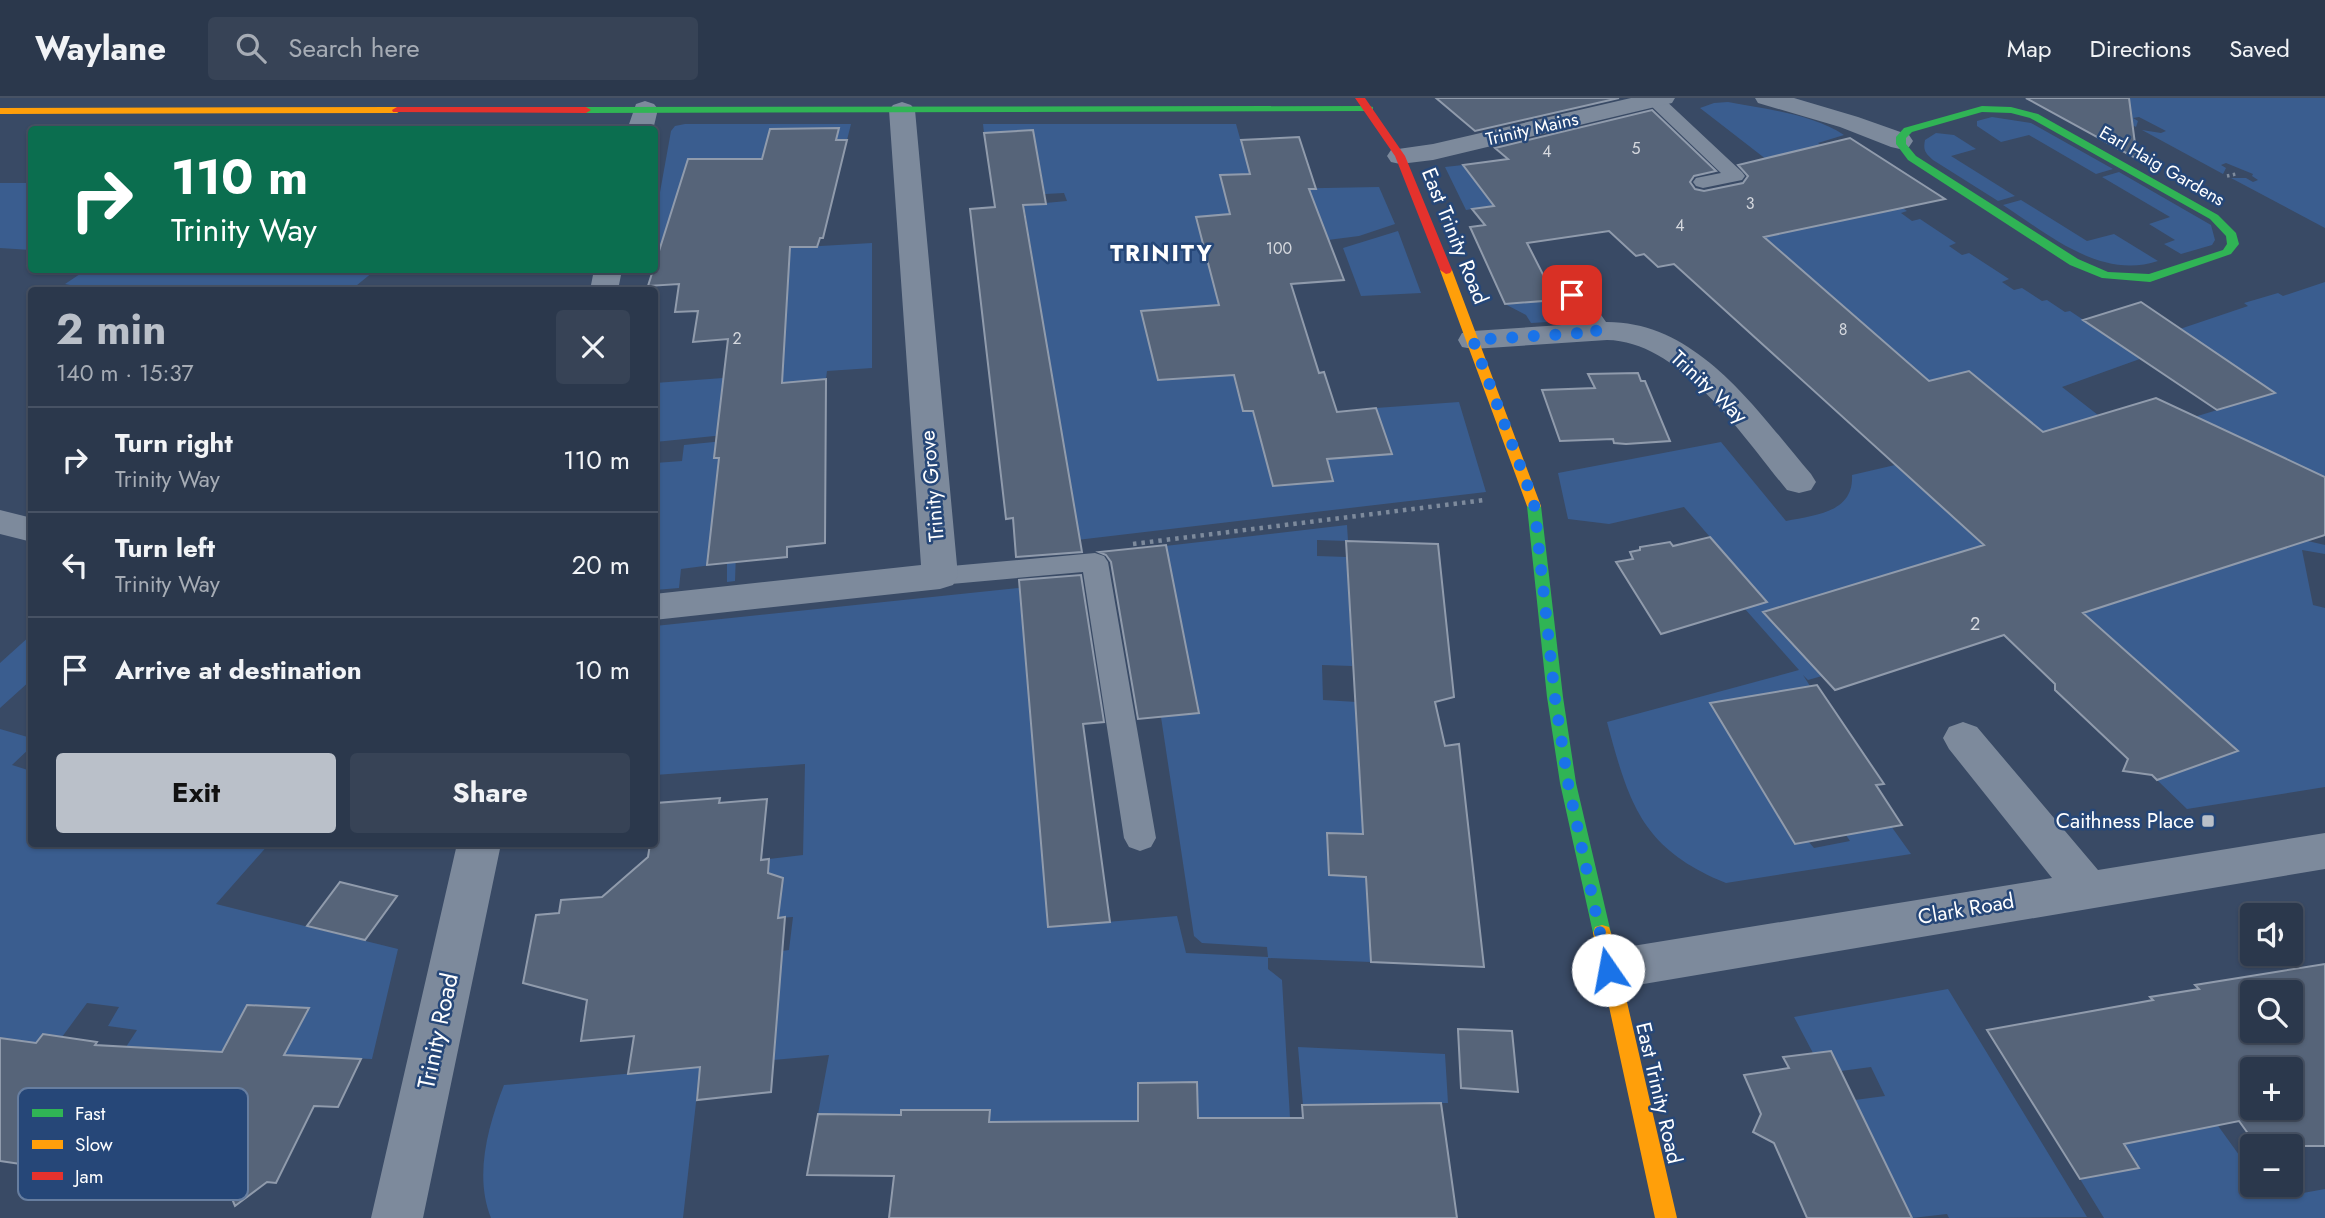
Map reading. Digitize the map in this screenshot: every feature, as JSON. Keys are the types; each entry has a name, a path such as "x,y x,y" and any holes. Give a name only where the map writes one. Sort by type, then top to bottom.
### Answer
{"street":[{"path":"1767,98 1838,118 1899,141"},
{"name":"Trinity Mains","path":"1400,156 1433,152 1659,99"},
{"path":"0,111 642,119 902,110 1365,104"},
{"name":"East Trinity Road","path":"1365,104 1400,156 1421,204 1534,503 1555,698 1568,783 1666,1218"},
{"name":"Earl Haig Gardens","path":"1982,109 2023,112 2044,120 2214,217 2232,235 2233,244 2227,252 2150,278 2106,275 2074,261 1912,158 1899,141 1901,135 1908,130 1982,109"},
{"name":"Trinity Grove","path":"902,110 940,576"},
{"path":"1572,295 1597,332"},
{"name":"Trinity Way","path":"1473,340 1597,332 1627,332 1648,337 1684,360 1724,397 1799,482"},
{"path":"0,522 28,529"},
{"path":"658,607 940,576"},
{"path":"1963,738 2087,889"},
{"name":"Trinity Road","path":"397,1218 478,847"},
{"name":"Clark Road","path":"1608,970 2325,851"}],"lane":[{"path":"1659,99 1735,176 1703,182"},
{"path":"940,576 1095,562 1140,838"}],"path":[{"path":"2227,176 2236,174"},
{"path":"1095,562 1122,546 1486,500 1534,503"}],"shaded area":[{"path":"2082,98 2325,98 2325,228 2231,178 2246,178 2253,182 2258,180 2253,174 2226,163 2221,165 2226,168 2223,174 2142,130 2161,133 2166,131 2139,117 2133,118 2138,121 2136,127"},
{"path":"1728,102 1803,117 1844,135 1818,143 1907,211 1901,213 1912,221 1920,219 1956,243 1949,246 1962,255 1969,253 2009,279 2002,282 2014,290 2022,288 2042,301 2047,300 2065,312 2070,311 2103,333 2162,351 2062,387 2098,415 2191,418 2273,393 2174,331 2248,306 2244,303 2278,293 2283,296 2325,282 2325,477 2264,531 2325,545 2325,554 2302,550 2313,605 2325,608 2325,787 2187,809 2157,780 2237,750 2124,649 2118,650 2065,603 1764,613 1822,676 1808,680 1803,675 1810,686 1710,703 1792,840 1808,841 1814,848 1850,841 1846,835 1891,826 1911,854 1726,883 1698,870 1657,839 1632,800 1607,722 1799,670 1714,574 1736,567 1684,507 1609,524 1568,519 1558,473 1721,442 1786,521 1820,514 1840,505 1851,488 1852,475 2042,431 1969,371 1937,379 1909,391 1905,360 1813,279 1709,243 1504,204 1466,210 1445,167 1463,165 1483,190 1685,198 1793,180 1700,108"},
{"path":"1992,117 2031,123 2113,169 2096,174 2029,135 2001,142 1977,126 1977,121"},
{"path":"851,124 847,140 836,140 838,128 778,129 769,132 786,248 872,243 872,368 827,371 826,379 747,386 723,383 721,396 744,433 658,442 658,383 777,374 680,284 682,261 658,263 658,203 671,131 675,126"},
{"path":"983,124 1236,124 1250,174 1220,175 1224,190 1379,187 1395,224 1359,236 1320,241 1275,211 1196,217 1204,249 1233,304 1141,311 1158,379 1234,374 1243,411 1263,410 1256,422 1273,486 1333,481 1325,454 1392,454 1376,408 1459,402 1486,492 1060,542 1074,512 1024,205 1067,201 1064,193 1045,194 1033,130 984,133"},
{"path":"1936,133 1954,135 1976,149 1951,156 2015,196 1998,201 1933,160 1925,151 1924,143"},
{"path":"2119,172 2211,225 2215,240 2212,245 2181,254 2164,244 2175,240 2149,224 2170,217 2102,177"},
{"path":"0,183 28,183 28,250 0,248"},
{"path":"2021,200 2087,241 2114,234 2158,261 2137,265 2116,264 2076,251 2003,205"},
{"path":"1398,231 1421,293 1361,296 1343,248"},
{"path":"82,273 372,273 355,287 80,287 65,284"},
{"path":"1556,300 1567,321 1531,323 1526,315 1505,304"},
{"path":"743,439 730,478 716,480 714,510 736,552 735,581 727,582 727,563 681,569 679,588 658,590 658,463 682,461 684,445"},
{"path":"1347,525 1348,541 1317,540 1317,556 1347,557 1352,666 1322,665 1323,700 1357,702 1363,834 1327,833 1329,875 1366,877 1371,962 1268,958 1268,969 1282,980 1290,1118 1198,1118 1197,1082 1139,1083 1138,1121 989,1122 990,1110 901,1111 901,1115 818,1114 829,1055 773,1060 774,952 789,950 793,917 778,918 766,903 781,893 783,878 768,873 769,859 803,855 805,764 658,775 658,626 1019,588 1048,927 1177,916 1186,953 1268,957 1267,947 1202,943 1194,936 1161,717 1199,713 1165,546"},
{"path":"28,638 28,683 0,708 0,663"},
{"path":"0,729 28,737 28,750 12,765 28,770 28,847 266,847 216,904 398,949 372,1059 284,1055 308,1009 222,1052 126,1047 137,1030 108,1026 119,1007 87,1003 62,1037 43,1034 36,1043 0,1038"},
{"path":"1948,989 2087,1217 1949,1218 1947,1214 1912,1218 1855,1100 1885,1096 1871,1067 1841,1071 1831,1051 1813,1053 1794,1017"},
{"path":"1298,1047 1445,1054 1448,1103 1351,1104 1304,1117"},
{"path":"700,1067 683,1218 491,1218 486,1202 483,1168 488,1134 504,1085"},
{"path":"2211,1116 2240,1156 2240,1197 2303,1197 2303,1193 2325,1189 2325,1218 2104,1218 2080,1179 2139,1168 2124,1144 2152,1138"}],"building":[{"path":"1436,98 1619,98 1475,131"},
{"path":"2026,98 2129,98 2137,159"},
{"path":"1652,110 1716,171 1694,176 1690,182 1695,189 1704,191 1743,183 1748,176 1738,165 1850,138 1945,199 1764,237 1929,381 1969,371 2043,432 2156,398 2325,477 2325,535 2083,613 2238,751 2157,780 2152,775 2123,771 2128,759 2055,690 2055,684 2004,635 1835,690 1763,612 1984,545 1674,264 1658,267 1644,254 1636,256 1609,231 1527,243 1556,300 1505,304 1470,227 1485,225 1472,209 1494,206 1463,165 1508,159 1495,148"},
{"path":"839,128 836,140 847,140 823,238 820,238 817,247 790,247 782,383 826,379 825,543 787,547 787,557 707,565 719,458 714,458 728,339 693,342 698,311 675,312 679,284 648,286 652,273 658,273 658,254 688,159 762,159 770,129"},
{"path":"1033,130 1046,204 1023,205 1082,552 1016,557 1013,518 1006,519 970,209 995,207 984,133"},
{"path":"1299,137 1316,189 1309,189 1344,280 1291,284 1319,373 1324,372 1337,412 1376,408 1392,454 1327,459 1333,481 1273,486 1253,411 1243,411 1234,375 1158,380 1141,311 1219,305 1196,217 1230,214 1220,175 1250,174 1241,140"},
{"path":"2141,302 2275,393 2217,410 2083,320"},
{"path":"1638,373 1641,381 1645,381 1670,441 1626,444 1614,443 1613,439 1560,441 1542,390 1595,388 1588,374"},
{"path":"1710,537 1767,602 1661,634 1616,562 1633,559 1630,552 1640,550 1640,547 1670,542 1673,546"},
{"path":"1346,541 1438,544 1454,697 1435,702 1445,746 1459,744 1484,967 1371,962 1366,877 1329,875 1327,833 1363,834"},
{"path":"1166,545 1199,713 1138,719 1111,562 1106,555 1099,552"},
{"path":"1081,575 1104,722 1083,724 1110,922 1048,927 1019,580"},
{"path":"1817,685 1884,784 1876,785 1902,825 1795,844 1710,703"},
{"path":"720,798 719,803 767,799 761,860 769,859 768,873 783,878 778,918 785,917 771,1092 697,1100 700,1067 628,1074 634,1036 581,1041 587,1000 523,983 536,915 559,913 561,900 602,897 648,857 650,847 658,847 658,803"},
{"path":"340,882 397,896 365,940 307,926"},
{"path":"2325,964 2325,1146 2303,1146 2303,1134 2248,1134 2239,1121 2124,1144 2139,1168 2080,1179 1987,1030 2199,989 2195,985"},
{"path":"247,1005 309,1008 284,1055 361,1059 338,1107 314,1106 276,1183 267,1182 248,1196 248,1088 18,1088 18,1164 0,1161 0,1038 36,1043 43,1034 97,1042 95,1045 222,1052"},
{"path":"1458,1029 1512,1031 1518,1092 1461,1088"},
{"path":"1831,1051 1912,1218 1807,1218 1774,1143 1753,1132 1761,1114 1744,1075 1789,1068 1783,1057"},
{"path":"1197,1082 1198,1118 1303,1118 1302,1105 1441,1103 1457,1218 889,1218 894,1176 807,1175 818,1114 901,1115 901,1110 990,1110 989,1122 1138,1121 1138,1083"},
{"path":"233,1200 243,1200 235,1206"}],"traffic: fast":[{"path":"586,110 1369,109"},
{"path":"1982,109 2011,110 2034,116 2214,217 2232,235 2233,244 2227,252 2150,278 2106,275 2074,262 1912,158 1901,144 1901,137 1908,130 1982,109"},
{"path":"1534,506 1555,697 1568,783 1602,933"}],"traffic: slow":[{"path":"0,111 397,110"},
{"path":"1446,270 1534,506"},
{"path":"1602,933 1666,1218"}],"traffic: jam":[{"path":"1360,98 1400,156 1446,270"},
{"path":"397,110 586,110"}],"place":[{"name":"Caithness Place","path":"2208,821"}],"district":[{"name":"TRINITY","path":"1162,253"}],"route":[{"path":"1572,295 1597,332 1473,340 1534,503 1555,698 1568,783 1608,970"}]}
